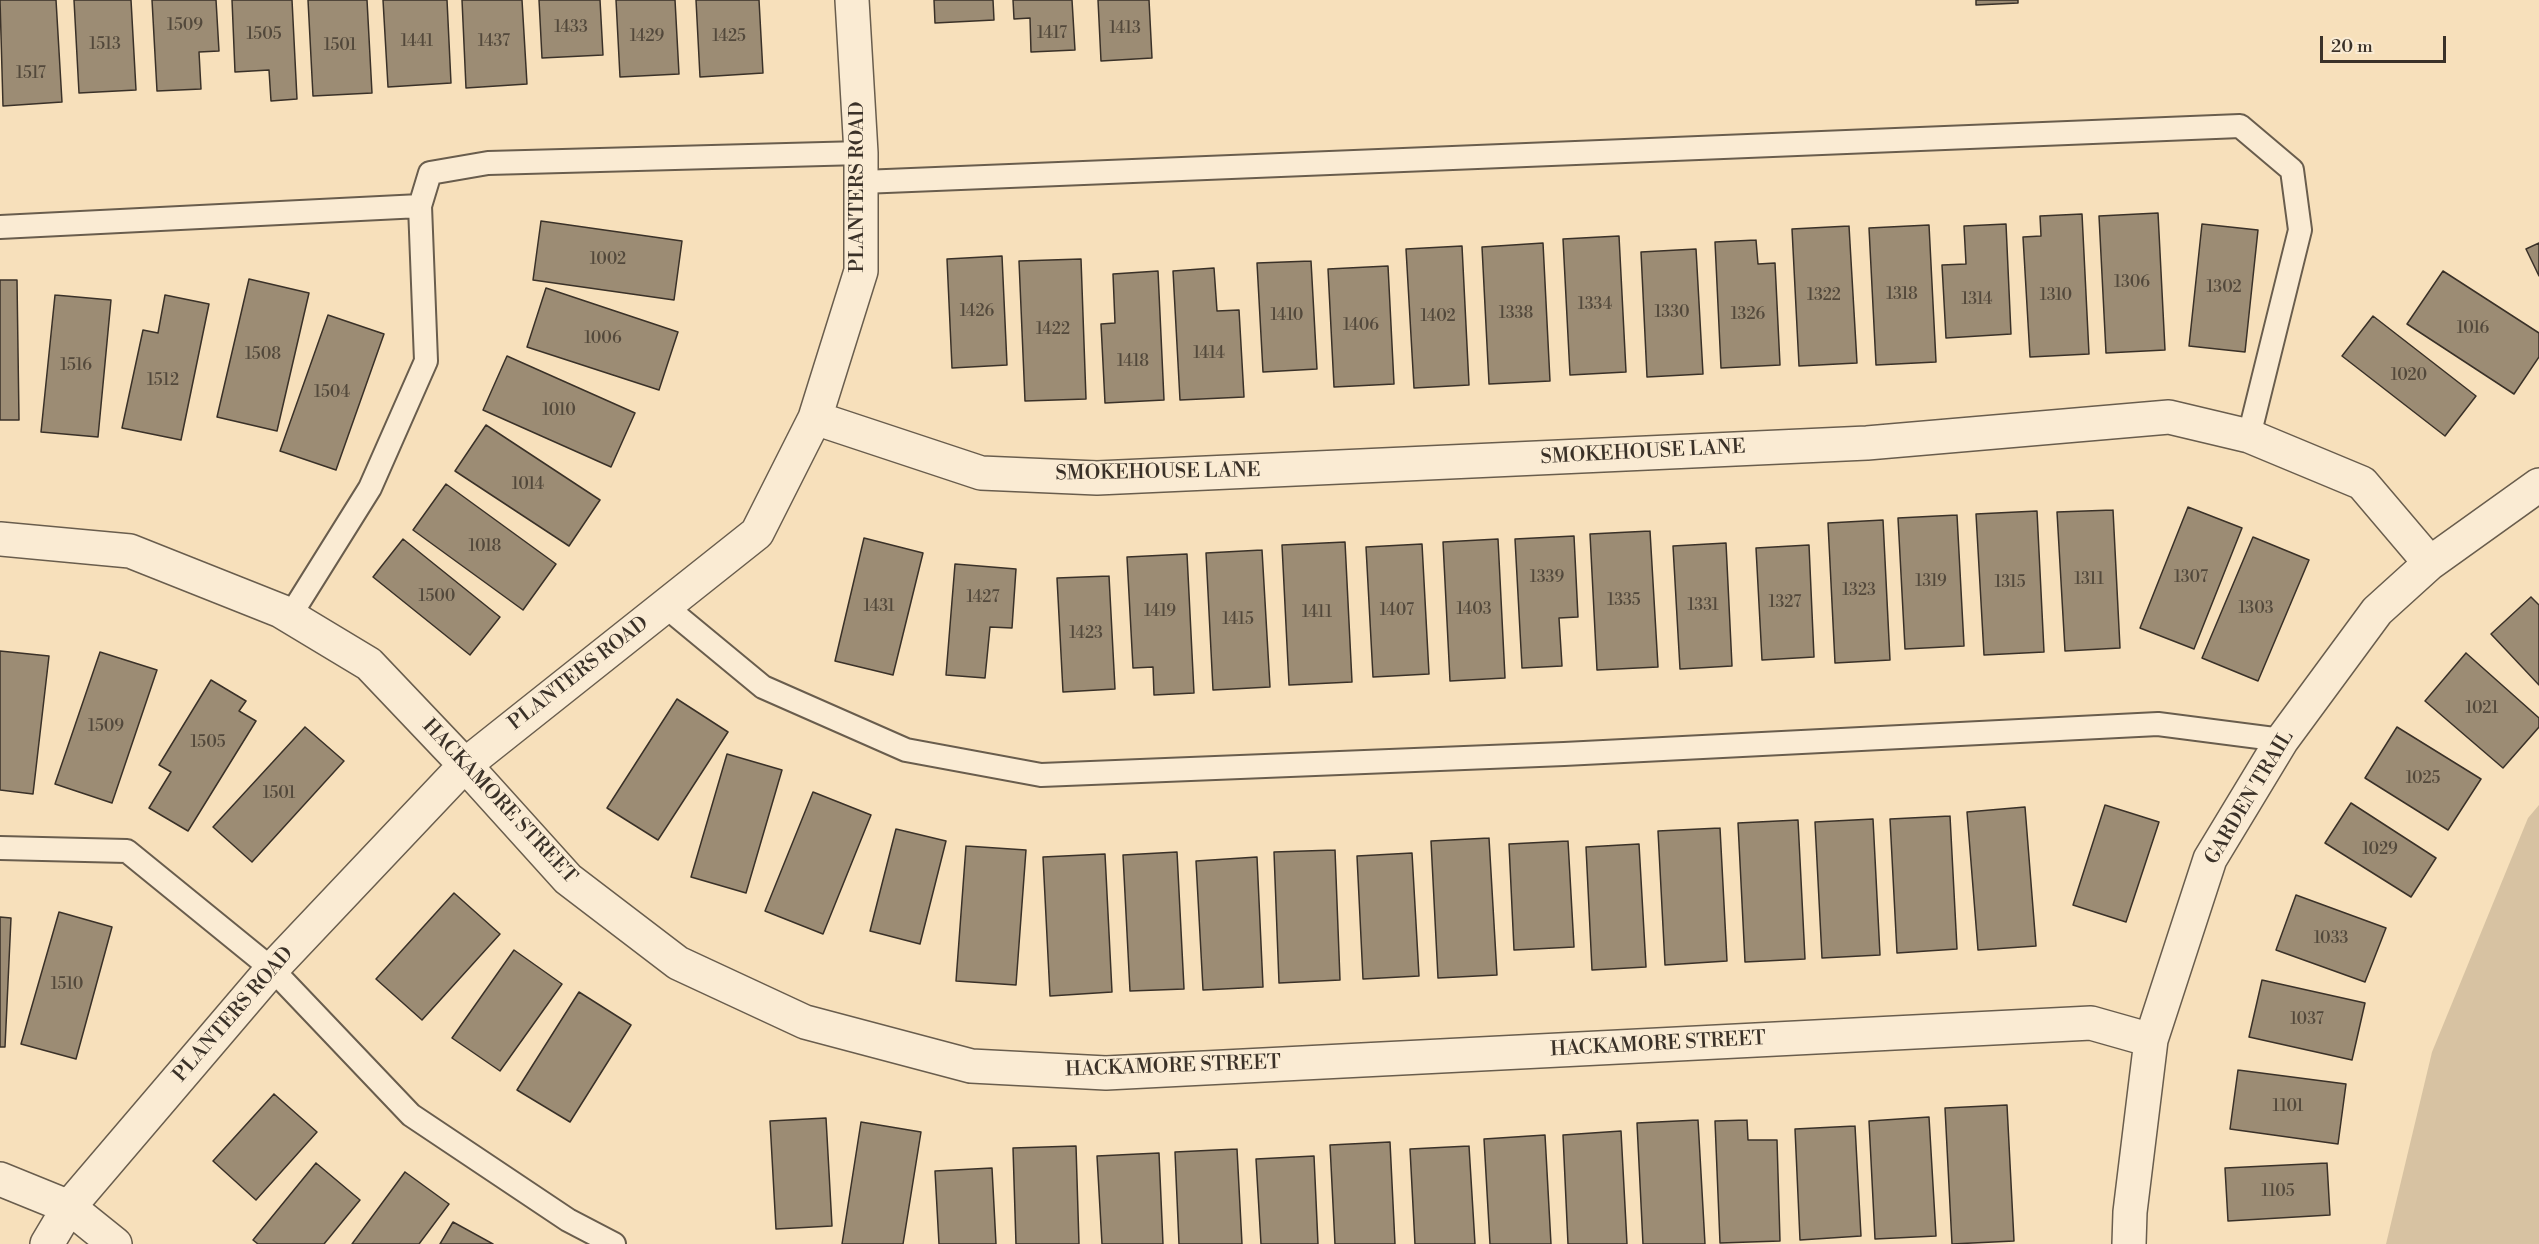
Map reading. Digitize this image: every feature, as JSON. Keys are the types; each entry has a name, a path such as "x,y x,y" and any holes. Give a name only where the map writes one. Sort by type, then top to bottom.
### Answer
{"street":[{"name":"PLANTERS ROAD","path":"47,1244 69,1207 272,969 465,765 757,533 815,418 861,272 862,167 852,0"},
{"name":"SMOKEHOUSE LANE","path":"815,418 981,473 1096,478 1867,443 2169,417 2249,436 2362,483 2430,563"},
{"name":"GARDEN TRAIL","path":"2129,1244 2130,1212 2151,1040 2210,860 2282,740 2377,611 2430,563 2539,485"},
{"name":"HACKAMORE STREET","path":"0,539 130,551 290,616 369,664 465,765 568,879 678,963 805,1022 970,1066 1106,1073 2091,1023 2151,1040"},
{"path":"0,1179 69,1207 116,1244"}],"lane":[{"path":"290,616 369,488 426,361 420,206 430,173 488,163 862,167 2240,126 2292,170 2300,230 2249,436"},
{"path":"0,227 420,206"},
{"path":"666,606 763,687 906,750 1041,774 1563,754 2158,724 2282,740"},
{"path":"0,848 127,851 272,969 411,1115 568,1220 614,1244"}],"shaded area":[{"path":"2539,805 2539,1244 2386,1244 2432,1052 2528,818"}],"building":[{"path":"0,0 56,0 62,102 3,106"},
{"path":"74,0 131,0 136,90 79,93"},
{"path":"152,0 216,0 219,51 199,52 201,89 157,91"},
{"path":"232,0 292,0 297,99 271,101 269,70 235,72"},
{"path":"308,0 367,0 372,93 313,96"},
{"path":"383,0 447,0 451,83 388,87"},
{"path":"462,0 522,0 527,84 466,88"},
{"path":"539,0 600,0 603,55 542,58"},
{"path":"616,0 675,0 679,74 620,77"},
{"path":"696,0 759,0 763,73 700,77"},
{"path":"934,0 993,0 994,20 935,23"},
{"path":"1013,0 1072,0 1075,50 1031,52 1030,18 1014,19"},
{"path":"1098,0 1149,0 1152,58 1101,61"},
{"path":"1976,0 2018,0 2018,3 1976,5"},
{"path":"2158,213 2165,350 2106,353 2099,216"},
{"path":"2082,214 2089,354 2030,357 2023,237 2041,236 2040,216"},
{"path":"541,221 682,241 674,300 533,280"},
{"path":"2006,224 2011,334 1946,338 1942,265 1966,264 1964,226"},
{"path":"2202,224 2258,230 2245,352 2189,346"},
{"path":"1929,225 1936,362 1876,365 1869,228"},
{"path":"1849,226 1857,363 1799,366 1792,229"},
{"path":"1619,236 1626,372 1570,375 1563,239"},
{"path":"1756,240 1758,264 1775,263 1780,365 1721,368 1715,242"},
{"path":"1543,243 1550,381 1489,384 1482,247"},
{"path":"2539,243 2539,276 2526,249"},
{"path":"1462,246 1469,385 1414,388 1406,249"},
{"path":"1696,249 1703,374 1647,377 1641,252"},
{"path":"1002,256 1007,365 952,368 947,259"},
{"path":"1081,259 1086,399 1025,401 1019,261"},
{"path":"1311,261 1317,369 1263,372 1257,263"},
{"path":"1388,266 1394,384 1334,387 1328,269"},
{"path":"1214,268 1217,311 1239,310 1244,397 1180,400 1173,271"},
{"path":"1158,271 1164,400 1105,403 1101,324 1115,323 1113,274"},
{"path":"2443,271 2539,333 2539,357 2514,394 2407,324"},
{"path":"249,279 309,293 277,431 217,417"},
{"path":"0,280 17,280 19,420 0,420"},
{"path":"546,288 678,332 659,390 527,347"},
{"path":"55,295 111,300 98,437 41,432"},
{"path":"165,295 209,304 181,440 122,428 143,330 158,333"},
{"path":"328,315 384,334 336,470 280,451"},
{"path":"2373,316 2476,396 2445,436 2342,356"},
{"path":"507,356 635,413 611,467 483,410"},
{"path":"486,425 600,500 569,546 455,471"},
{"path":"446,484 556,564 523,610 413,530"},
{"path":"2188,507 2242,528 2194,649 2140,628"},
{"path":"2113,510 2120,648 2065,651 2057,512"},
{"path":"2037,511 2044,652 1984,655 1976,514"},
{"path":"1957,515 1964,646 1905,649 1898,518"},
{"path":"1883,520 1890,660 1835,663 1828,523"},
{"path":"1650,531 1658,667 1597,670 1590,534"},
{"path":"1574,536 1578,617 1559,618 1562,666 1522,668 1515,539"},
{"path":"2253,537 2309,560 2258,681 2202,658"},
{"path":"864,538 923,553 893,675 835,661"},
{"path":"403,539 500,617 470,655 373,577"},
{"path":"1498,539 1505,678 1450,681 1443,542"},
{"path":"1345,542 1352,682 1289,685 1282,545"},
{"path":"1726,543 1732,666 1680,669 1673,546"},
{"path":"1422,544 1429,674 1373,677 1366,547"},
{"path":"1809,545 1814,657 1762,660 1756,548"},
{"path":"1262,550 1270,687 1213,690 1206,553"},
{"path":"1187,554 1194,693 1154,695 1153,667 1133,668 1127,557"},
{"path":"955,564 1016,569 1012,628 990,627 985,678 946,675"},
{"path":"1109,576 1115,689 1063,692 1057,578"},
{"path":"2531,597 2539,605 2539,685 2491,634"},
{"path":"0,651 49,656 33,794 0,790"},
{"path":"100,652 157,670 112,803 55,784"},
{"path":"2466,653 2539,718 2539,727 2503,768 2425,701"},
{"path":"211,680 246,701 239,711 256,721 188,831 149,808 171,772 159,765"},
{"path":"677,699 728,732 658,840 607,808"},
{"path":"305,727 344,761 252,862 213,827"},
{"path":"2397,727 2481,779 2448,830 2365,778"},
{"path":"727,754 782,770 746,893 691,877"},
{"path":"813,792 871,815 823,934 765,911"},
{"path":"2351,803 2436,858 2411,897 2325,843"},
{"path":"2105,805 2159,822 2126,922 2073,905"},
{"path":"2025,807 2036,946 1978,950 1967,812"},
{"path":"1950,816 1957,949 1897,953 1890,819"},
{"path":"1873,819 1880,955 1822,958 1815,822"},
{"path":"1798,820 1805,959 1745,962 1738,823"},
{"path":"1720,828 1727,961 1665,965 1658,831"},
{"path":"896,829 946,841 920,944 870,931"},
{"path":"1489,838 1497,975 1438,978 1431,841"},
{"path":"1568,841 1574,947 1514,950 1509,844"},
{"path":"1639,844 1646,967 1592,970 1586,847"},
{"path":"966,846 1026,850 1016,985 956,981"},
{"path":"1335,850 1340,980 1279,983 1274,852"},
{"path":"1177,852 1184,989 1130,991 1123,855"},
{"path":"1412,853 1419,976 1363,979 1357,856"},
{"path":"1105,854 1112,992 1050,996 1043,857"},
{"path":"1257,857 1263,987 1203,990 1196,861"},
{"path":"454,893 500,934 422,1020 376,979"},
{"path":"2296,895 2386,928 2365,982 2276,950"},
{"path":"59,912 112,927 76,1059 21,1044"},
{"path":"0,917 11,918 5,1047 0,1047"},
{"path":"514,950 562,984 500,1071 452,1038"},
{"path":"2262,980 2365,1003 2352,1060 2249,1037"},
{"path":"579,992 631,1025 570,1122 517,1090"},
{"path":"2238,1070 2346,1084 2338,1144 2230,1129"},
{"path":"274,1094 317,1132 256,1200 213,1161"},
{"path":"2007,1105 2014,1241 1952,1244 1945,1108"},
{"path":"1929,1117 1936,1236 1875,1239 1869,1121"},
{"path":"826,1118 832,1226 776,1229 770,1121"},
{"path":"1698,1120 1705,1244 1643,1244 1637,1123"},
{"path":"1747,1120 1748,1140 1777,1140 1780,1241 1720,1243 1715,1121"},
{"path":"861,1122 921,1132 903,1244 842,1244"},
{"path":"1855,1126 1861,1236 1800,1240 1795,1129"},
{"path":"1621,1131 1627,1244 1568,1244 1563,1135"},
{"path":"1545,1135 1551,1244 1490,1244 1484,1139"},
{"path":"1390,1142 1395,1244 1335,1244 1330,1145"},
{"path":"1076,1146 1079,1244 1016,1244 1013,1148"},
{"path":"1469,1146 1475,1244 1415,1244 1410,1149"},
{"path":"1237,1149 1242,1244 1179,1244 1175,1152"},
{"path":"1159,1153 1163,1244 1102,1244 1097,1156"},
{"path":"1314,1156 1318,1244 1261,1244 1256,1159"},
{"path":"316,1163 360,1200 324,1244 258,1244 253,1240"},
{"path":"2327,1163 2330,1215 2228,1221 2225,1168"},
{"path":"992,1168 996,1244 939,1244 935,1171"},
{"path":"405,1172 449,1204 419,1244 352,1244"},
{"path":"453,1222 493,1244 440,1244"}]}
